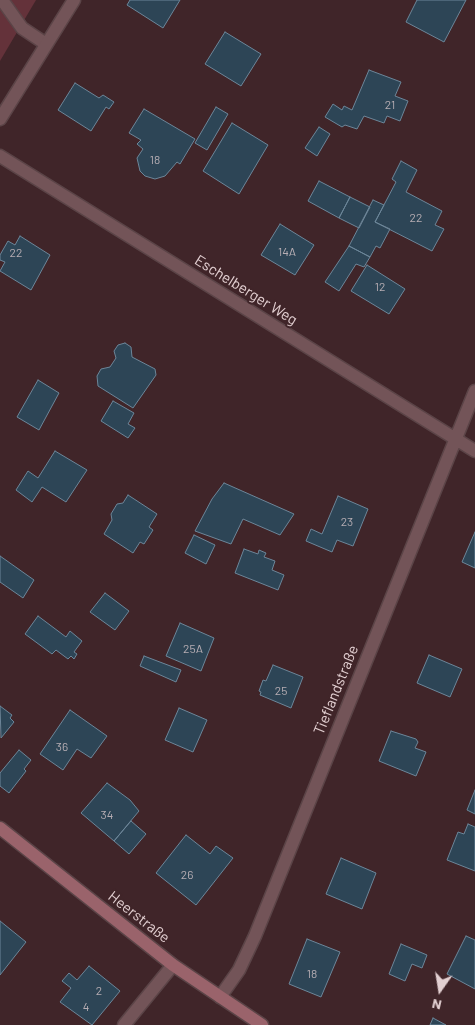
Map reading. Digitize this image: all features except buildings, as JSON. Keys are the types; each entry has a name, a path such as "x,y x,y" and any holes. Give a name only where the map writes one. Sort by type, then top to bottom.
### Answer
{"street":[{"path":"2,0 22,28 46,44"},
{"path":"0,119 74,0"},
{"name":"Eschelberger Weg","path":"0,156 475,451"},
{"name":"Tieflandstraße","path":"220,997 238,970 255,936 475,391"},
{"name":"Heerstraße","path":"0,828 173,965 262,1025"},
{"path":"124,1025 173,965"}],"shaded area":[{"path":"0,0 36,0 0,61"}]}
